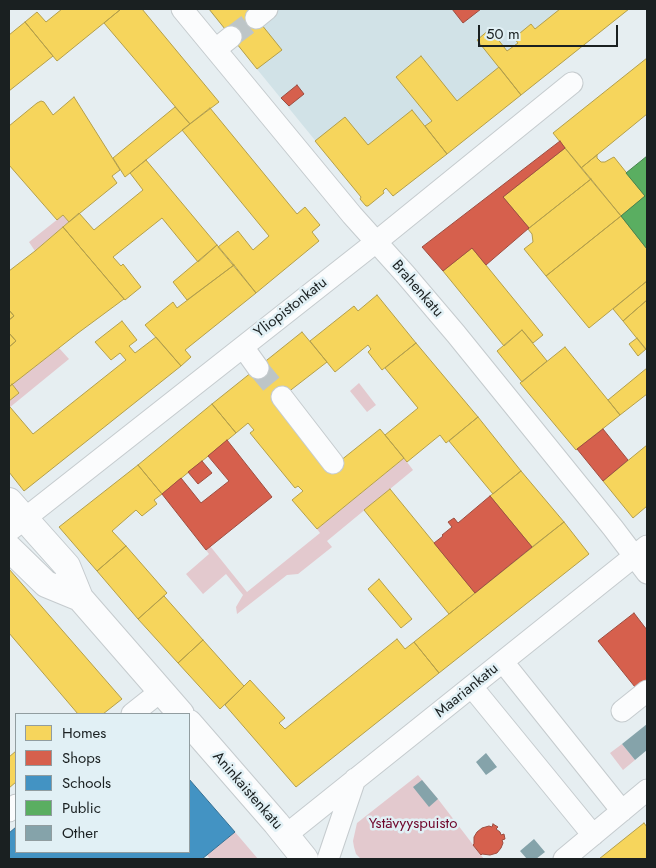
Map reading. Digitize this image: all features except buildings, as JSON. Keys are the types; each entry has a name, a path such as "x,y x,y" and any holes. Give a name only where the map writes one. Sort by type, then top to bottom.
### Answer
{"main road":[{"path":"14,517 67,566 80,598 180,713"},
{"path":"9,548 46,584 80,598"},
{"name":"Aninkaistenkatu","path":"190,724 305,859"}],"street":[{"name":"Brahenkatu","path":"182,9 224,43 352,215 446,322 613,528 643,559"},
{"name":"Yliopistonkatu","path":"14,517 243,347 572,83"},
{"path":"243,347 258,368"},
{"path":"282,397 333,463"},
{"name":"Maariankatu","path":"286,835 503,662 643,559"},
{"path":"503,662 622,811"},
{"path":"472,686 593,835"},
{"path":"133,713 161,691"},
{"path":"622,711 647,691"},
{"path":"328,859 355,780"},
{"path":"564,859 647,790"}],"shaded area":[{"path":"208,9 629,9 393,196 386,188 367,204"}],"green space":[{"path":"63,215 69,222 35,251 29,242"},
{"path":"59,348 69,359 9,408 9,401 19,393 12,384"},
{"path":"359,383 376,405 367,412 350,391"},
{"path":"404,458 413,470 327,541 332,547 298,574 287,575 237,614 236,607 243,595 226,574 203,594 186,574 209,554 206,550 210,546 247,592 320,533 317,529"},
{"path":"622,744 635,760 623,770 610,753"},
{"name":"Ystävyyspuisto","path":"418,775 484,859 361,859 356,854 353,841 357,823"},
{"path":"235,832 258,859 210,859 207,855"}],"tunnel":[{"path":"231,37 256,18"},
{"path":"258,368 282,397"}]}
